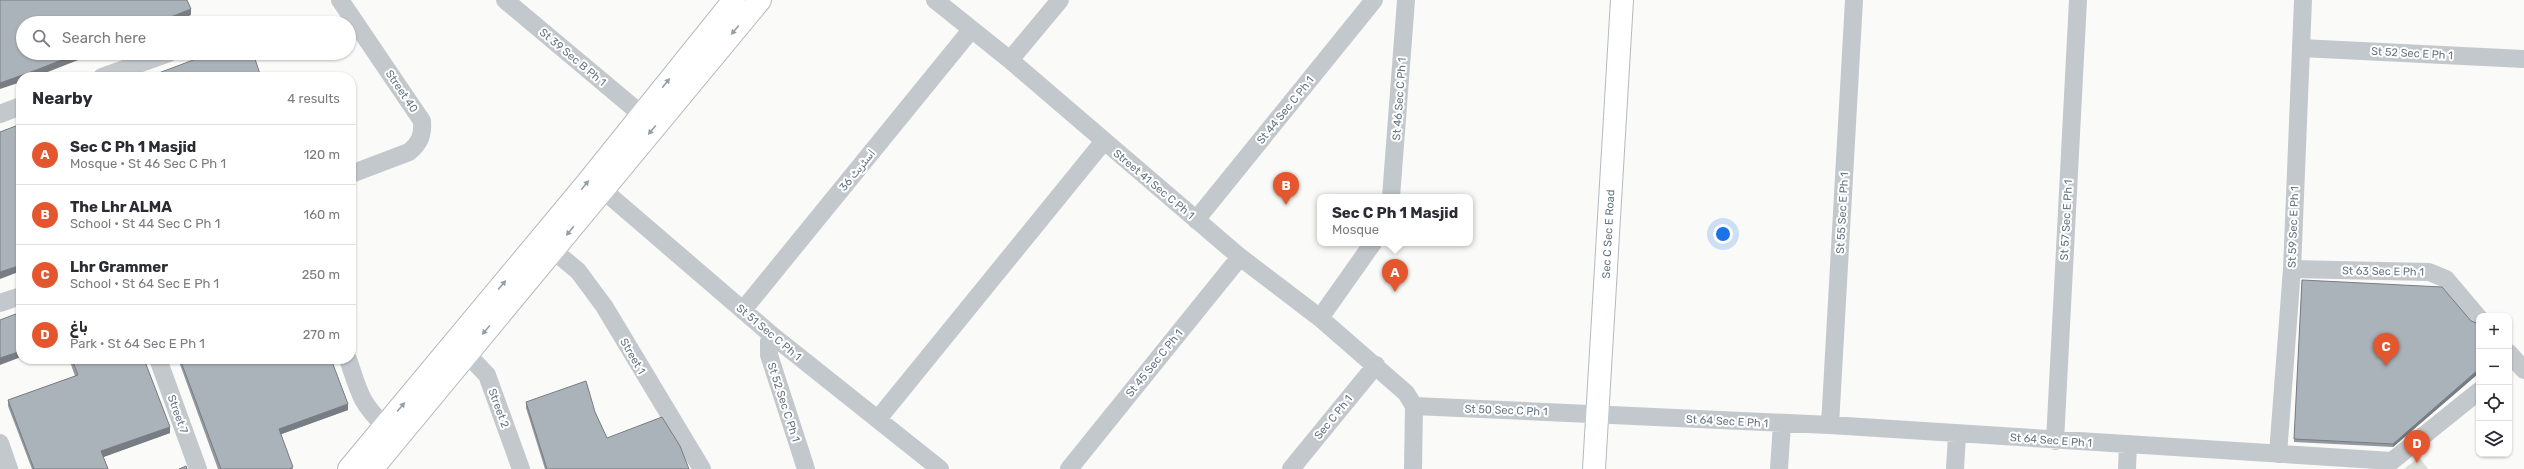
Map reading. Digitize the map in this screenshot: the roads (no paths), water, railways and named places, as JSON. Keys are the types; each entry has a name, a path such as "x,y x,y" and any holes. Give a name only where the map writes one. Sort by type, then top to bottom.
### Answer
{"main road":[{"path":"349,469 586,183 734,0"},
{"path":"372,469 554,251 760,0"},
{"name":"Sec C Sec E Road","path":"1594,469 1622,0"}],"street":[{"name":"Street 40","path":"340,0 351,16"},
{"name":"St 39 Sec B Ph 1","path":"505,0 641,114"},
{"name":"Street 41 Sec C Ph 1","path":"935,0 1010,60 1240,258 1320,318 1376,365 1406,393 1414,406"},
{"path":"1010,60 1060,0"},
{"name":"St 44 Sec C Ph 1","path":"1196,220 1374,0"},
{"name":"St 46 Sec C Ph 1","path":"1391,194 1406,0"},
{"name":"St 55 Sec E Ph 1","path":"1830,425 1854,0"},
{"name":"St 57 Sec E Ph 1","path":"2055,441 2078,0"},
{"name":"St 59 Sec E Ph 1","path":"2278,454 2292,269 2303,0"},
{"name":"Street 40","path":"356,23 416,110 422,121 423,133 417,146 409,152 356,172"},
{"name":"اسٹریٹ 36","path":"743,310 971,30"},
{"name":"St 52 Sec E Ph 1","path":"2300,48 2524,59"},
{"path":"116,72 149,60"},
{"path":"0,114 16,108"},
{"path":"878,419 1104,141"},
{"name":"St 51 Sec C Ph 1","path":"603,190 773,336 940,469"},
{"path":"1320,318 1371,246"},
{"name":"Street 1","path":"554,251 578,271 604,306 702,469"},
{"name":"St 45 Sec C Ph 1","path":"1069,469 1240,258"},
{"name":"St 63 Sec E Ph 1","path":"2292,269 2429,272 2446,279 2476,314"},
{"path":"0,304 16,298"},
{"name":"St 52 Sec C Ph 1","path":"773,336 768,341 769,354 806,469"},
{"name":"Street 2","path":"467,354 487,375 521,469"},
{"name":"Street 7","path":"160,364 198,469"},
{"path":"350,364 363,403 368,410 385,426"},
{"name":"Sec C Ph 1","path":"1291,469 1376,365"},
{"name":"St 64 Sec E Ph 1","path":"1597,414 1782,424 1830,425 1957,435 2392,461 2476,393"},
{"path":"1413,469 1414,406"},
{"name":"St 50 Sec C Ph 1","path":"1414,406 1597,414"},
{"path":"1779,469 1782,424"},
{"path":"1955,469 1957,435"},
{"path":"0,443 9,469"},
{"path":"2127,469 2128,445"}],"place":[{"name":"The Lhr ALMA","path":"1286,205"},
{"name":"Sec C Ph 1 Masjid","path":"1395,292"},
{"name":"Lhr Grammer","path":"2386,366"},
{"name":"باغ","path":"2417,463"}]}
